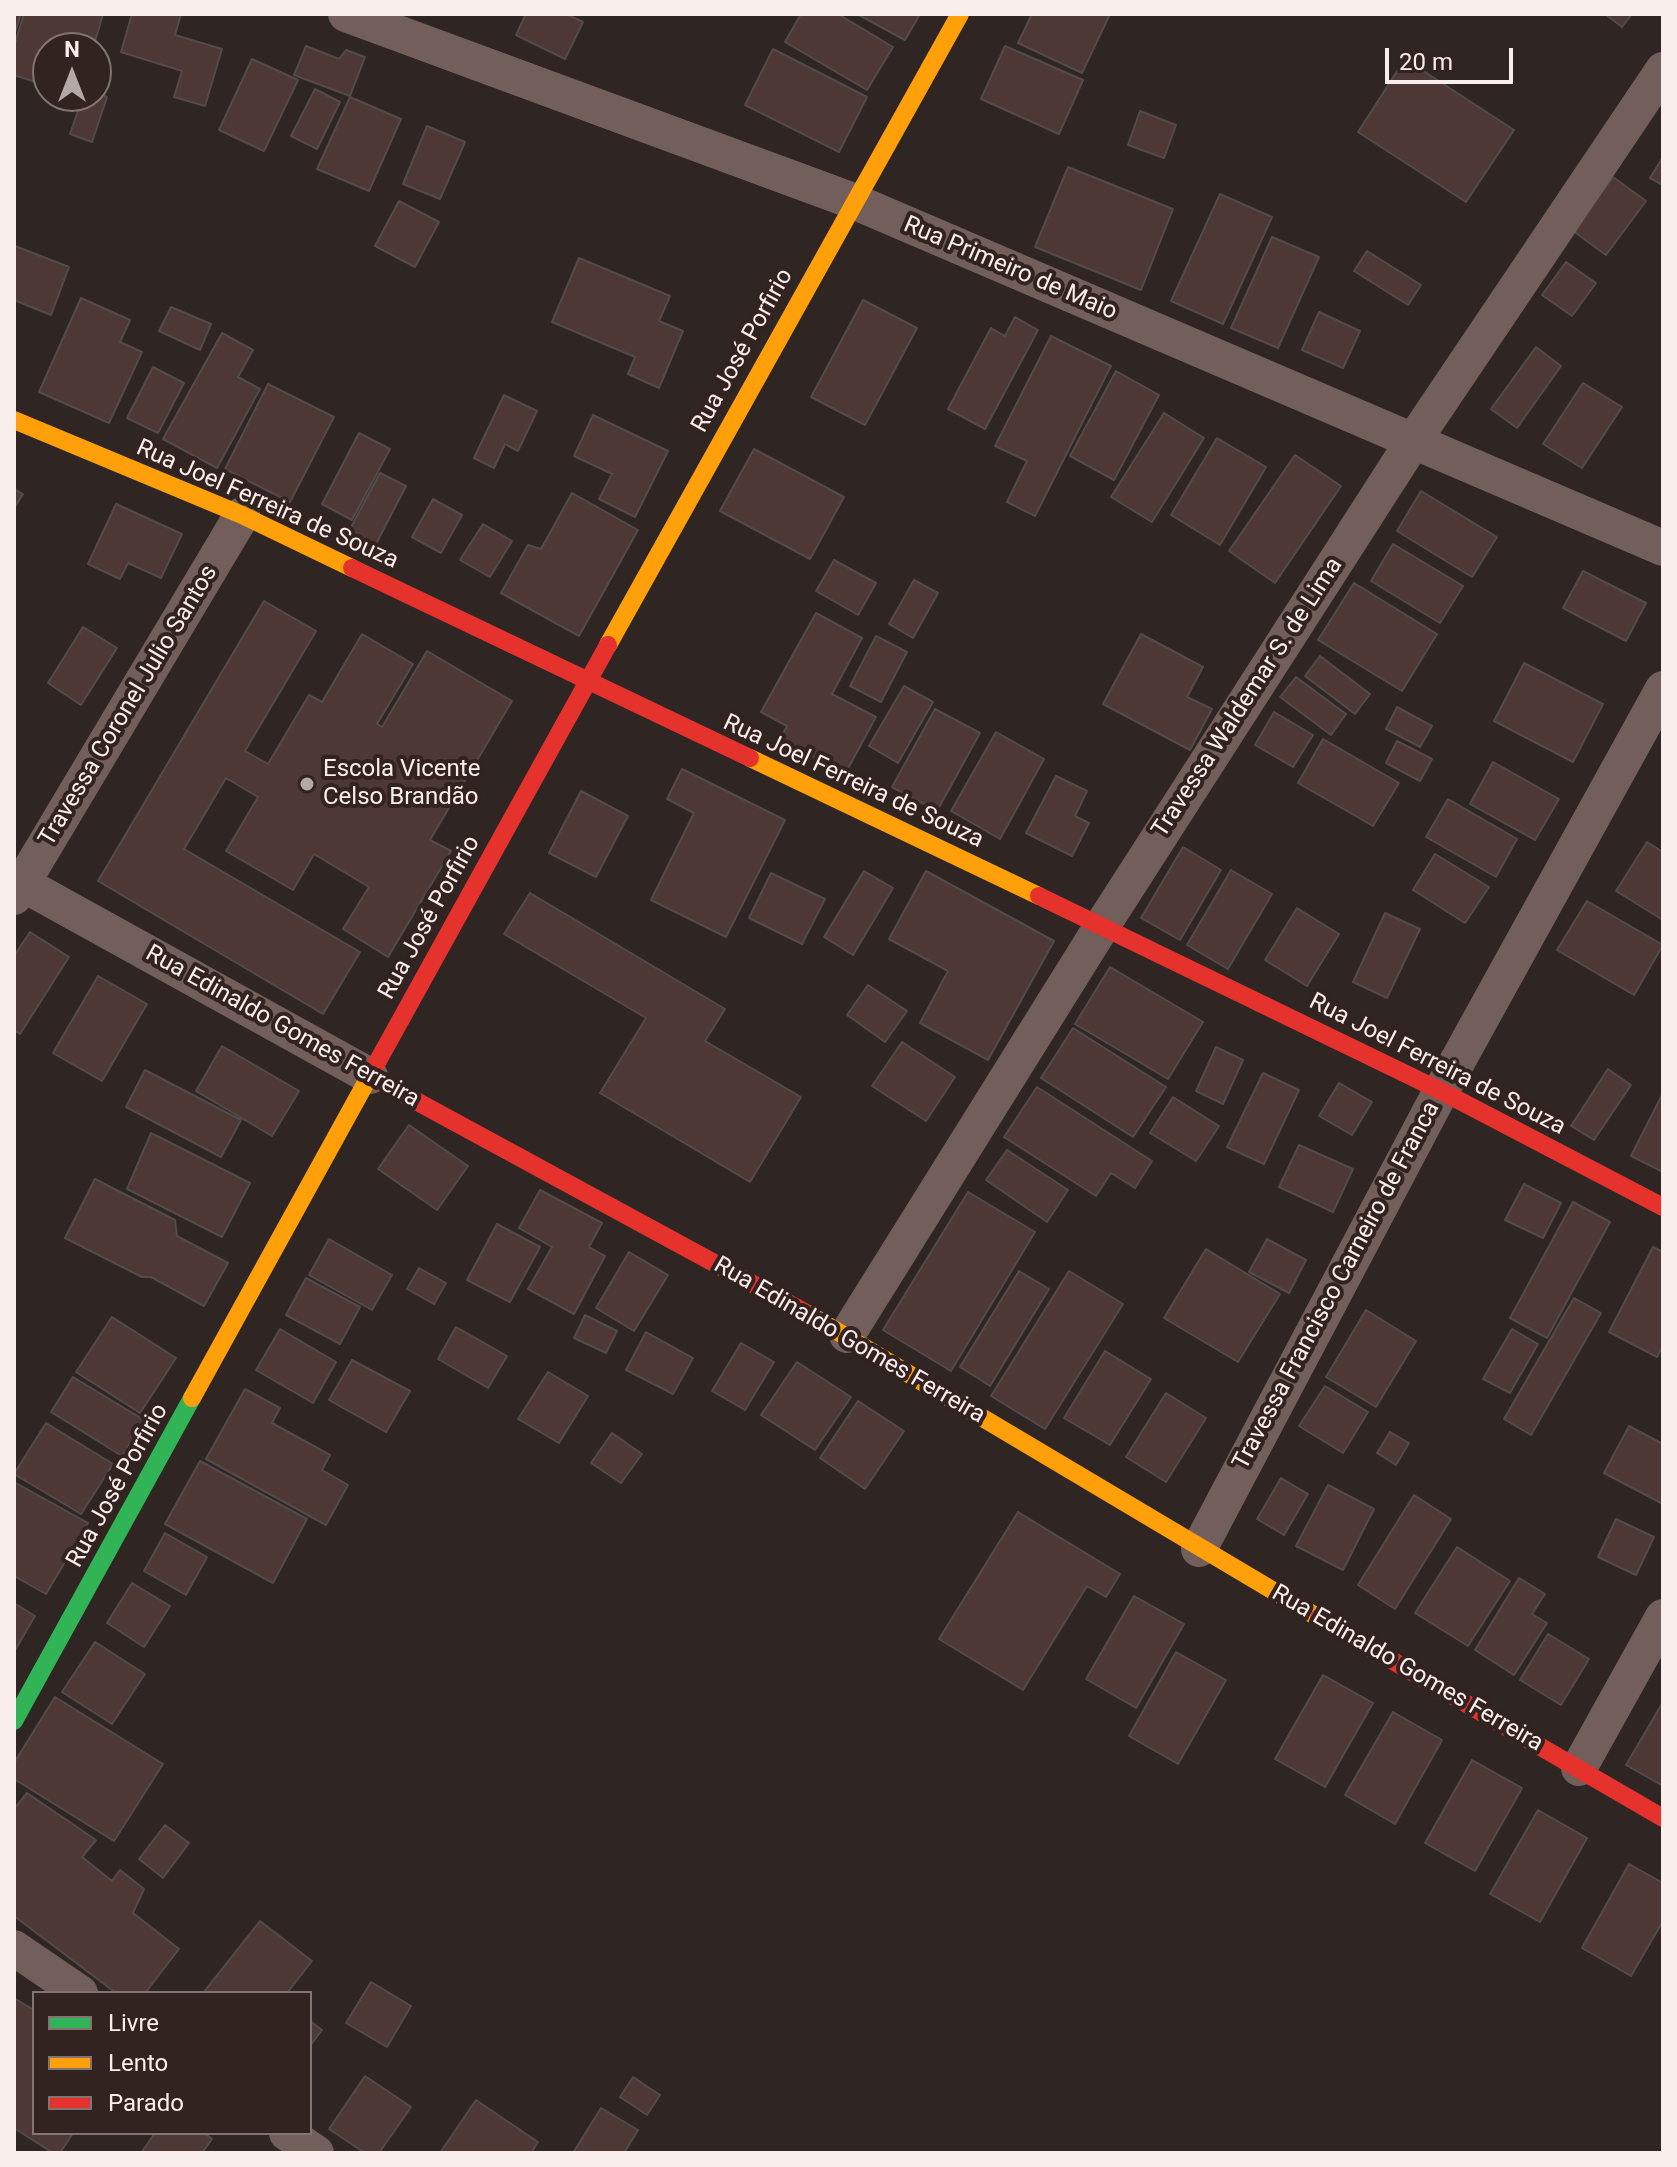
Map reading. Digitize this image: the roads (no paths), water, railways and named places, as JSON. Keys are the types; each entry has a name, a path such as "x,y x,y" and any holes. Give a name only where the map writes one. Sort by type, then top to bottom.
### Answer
{"street":[{"name":"Rua Primeiro de Maio","path":"346,14 853,201 1663,548"},
{"name":"Rua José Porfirio","path":"14,1721 853,201 960,14"},
{"name":"Travessa Waldemar S. de Lima","path":"847,1335 1102,926 1412,443 1663,70"},
{"name":"Rua Joel Ferreira de Souza","path":"14,420 242,515 1441,1091 1663,1207"},
{"name":"Travessa Coronel Julio Santos","path":"18,890 242,515"},
{"name":"Travessa Francisco Carneiro de Franca","path":"1199,1549 1441,1091 1663,689"},
{"name":"Rua Edinaldo Gomes Ferreira","path":"18,890 370,1076 847,1335 1199,1549 1663,1818"},
{"path":"1579,1768 1663,1617"},
{"path":"14,1948 77,1991"},
{"path":"290,2135 316,2153"}],"place":[{"name":"Escola Vicente Celso Brandão","path":"307,784"}]}
